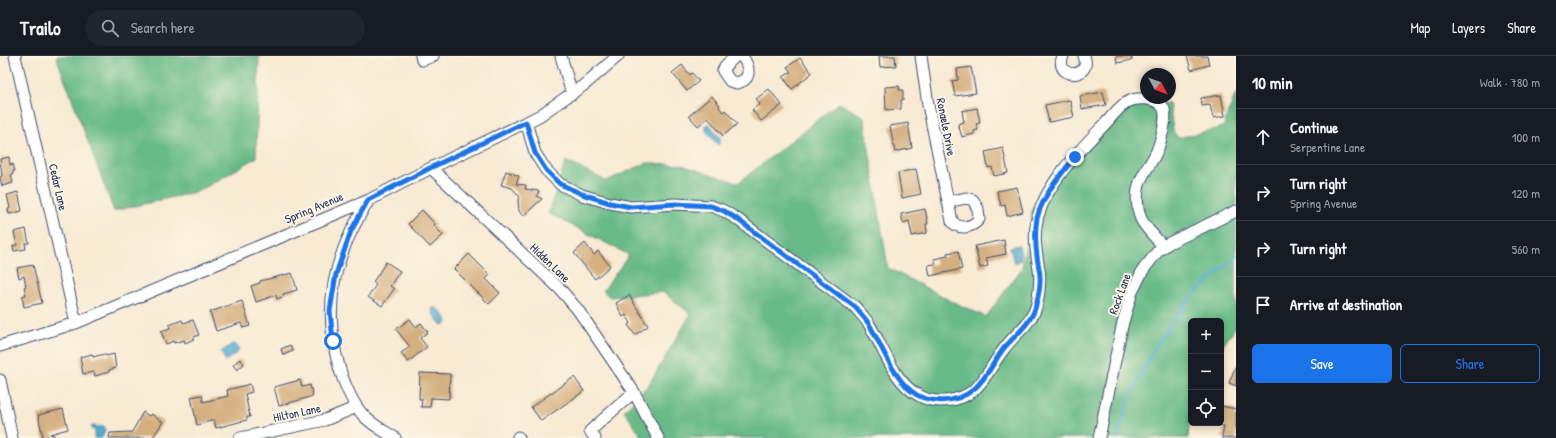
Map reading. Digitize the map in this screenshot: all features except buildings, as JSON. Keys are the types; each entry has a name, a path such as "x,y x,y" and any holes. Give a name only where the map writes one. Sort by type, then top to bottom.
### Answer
{"street":[{"name":"Cedar Lane","path":"16,56 76,323"},
{"path":"421,56 422,60 432,56"},
{"path":"560,56 572,94"},
{"name":"Spring Avenue","path":"0,346 76,323 368,200 430,168 539,116 572,94 618,56"},
{"path":"736,56 723,68 723,71 730,80 737,84 745,79 748,72 748,68 742,56"},
{"name":"Ronaele Drive","path":"922,56 928,104 948,202"},
{"path":"1063,56 1062,61 1064,69 1066,72 1074,74 1084,68 1084,56"},
{"path":"526,122 535,153 546,170 560,184 582,194 610,203 631,207 675,204 711,206 724,211 737,219 855,307 868,322 900,380 920,397 934,400 954,400 974,389 1004,348 1030,320 1035,312 1039,290 1040,270 1037,261 1035,233 1037,217 1045,198 1075,157 1090,140 1125,103 1135,98 1154,101 1162,106 1165,112 1165,123 1161,138 1155,156 1139,184 1137,197 1138,209 1142,221 1164,246"},
{"name":"Hidden Lane","path":"430,168 560,289 578,310 634,392 658,438"},
{"path":"368,200 351,231 339,262 333,287 330,311 333,341 343,379 357,407 371,422 396,438"},
{"name":"Rock Lane","path":"1099,438 1128,304 1135,285 1143,270 1152,256 1164,246 1236,211"},
{"path":"0,380 12,438"},
{"path":"595,438 590,432 634,392"},
{"name":"Hilton Lane","path":"240,438 325,420 357,407"}],"green space":[{"path":"56,56 259,56 256,158 199,191 114,211"},
{"path":"1236,92 1236,326 1224,344 1224,318 1188,318 1188,438 643,438 624,411 649,384 691,314 663,292 610,297 603,291 629,255 548,213 566,161 606,181 647,163 682,165 738,183 839,103 864,117 888,268 951,301 986,317 1022,268 1033,206 1126,107 1169,104 1173,131 1178,138 1223,127"}],"water":[{"path":"708,123 721,139 719,140 721,142 718,145 705,130 707,128 705,126"},
{"path":"1019,245 1022,259 1014,263 1010,247"},
{"path":"435,307 446,317 447,323 444,325 440,324 433,314 432,309"},
{"path":"232,344 236,345 239,349 238,352 225,360 221,352"},
{"path":"92,426 104,427 105,429 102,438 94,438 95,430 91,429"}],"waterway":[{"path":"1117,438 1123,418 1140,376 1163,336 1189,301 1208,281 1236,257"}],"route":[{"path":"333,341 330,311 336,274 344,247 368,200 430,168 526,122 535,153 546,170 560,184 582,194 610,203 631,207 696,204 711,206 724,211 737,219 855,307 868,322 900,380 910,390 920,397 944,401 954,400 974,389 984,378 1004,348 1030,320 1035,312 1039,290 1040,270 1037,261 1035,233 1037,217 1045,198 1075,157"}]}
